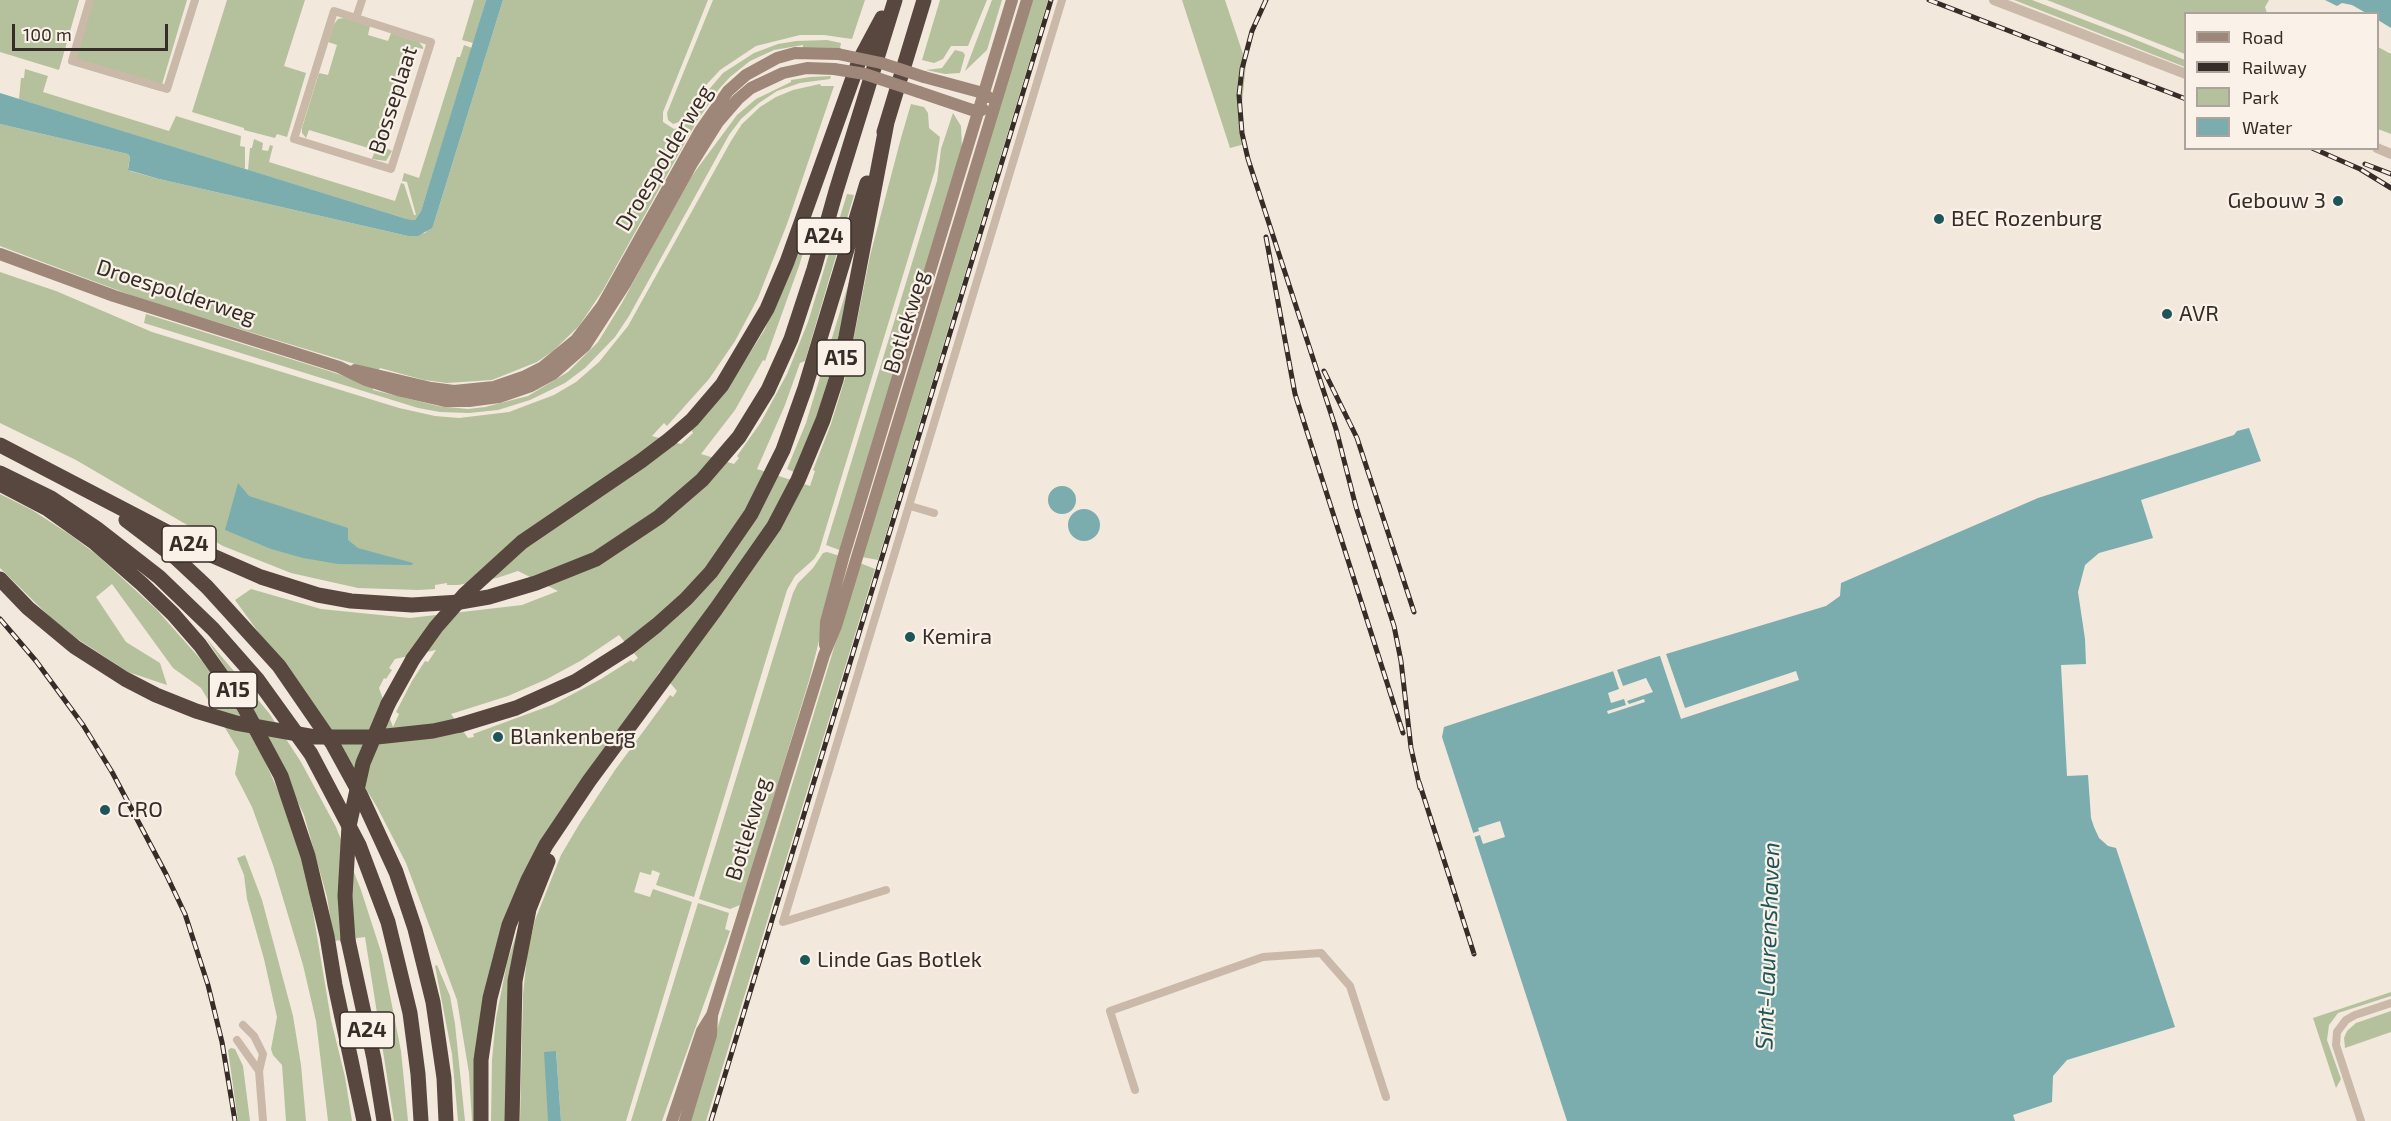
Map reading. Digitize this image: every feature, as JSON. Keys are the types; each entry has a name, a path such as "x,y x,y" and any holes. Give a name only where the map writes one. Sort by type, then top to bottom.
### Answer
{"highway":[{"name":"A24","path":"384,1121 374,1059 348,940 345,896 349,826 363,763 388,704 413,659 436,627 465,594 522,542 670,439 692,420 722,385 767,309 787,262 859,61 894,0"},
{"name":"A24","path":"65,479 213,556 261,577 318,595 380,604 432,604 489,597 536,583 596,559 632,536 681,499 739,437 768,390 791,339 894,0"},
{"name":"A24","path":"0,579 28,608 75,647 125,679 156,695 196,711 276,732 325,737 404,735 460,725 516,708 576,681 628,648 686,599 711,572 752,514 774,471 805,388 924,0"},
{"name":"A15","path":"481,1121 481,1060 497,965 509,925 538,860 589,781 774,526 798,480 823,420 836,380 887,123"},
{"name":"A15","path":"0,445 65,479 120,515 176,558 207,587 279,666 332,744 381,836 412,918 433,1002 444,1078 446,1121"},
{"name":"A15","path":"0,473 51,498 96,528 159,577 213,629 257,678 311,754 359,845 387,922 410,1013 421,1121"},
{"name":"A15","path":"0,484 46,508 95,543 142,584 200,645 244,707 281,776 308,856 327,936 364,1121"},
{"name":"A15","path":"512,1121 513,1003 515,981 528,917 550,855 589,781"}],"main road":[{"name":"Botlekweg","path":"824,655 826,622 844,555 1012,0"},
{"name":"Botlekweg","path":"685,1121 711,1035 712,1015 824,655 836,626 1027,0"},
{"name":"Droespolderweg","path":"339,368 454,391 495,387 543,368 576,340 602,306 700,131 728,91 746,75 777,58 795,53 838,54 881,63 983,93 995,104"},
{"name":"Droespolderweg","path":"0,254 114,296 339,368 366,380 401,391 445,401 499,397 531,386 553,374 585,346 597,330 691,165 718,123 738,99 751,88 783,73 807,68 834,69 865,74 978,112"},
{"path":"978,112 995,104"},
{"name":"Botlekweg","path":"672,1121 702,1031 712,1015"}],"street":[{"path":"90,0 72,61 167,89 195,0"},
{"path":"356,18 362,0"},
{"path":"886,890 783,922 1062,0"},
{"path":"1994,0 2184,73"},
{"name":"Bosseplaat","path":"334,11 356,18 431,42 391,169 294,139 334,11"},
{"path":"910,506 934,513"},
{"path":"1136,1090 1110,1011 1263,957 1321,953 1350,986 1386,1097"},
{"path":"2361,1121 2336,1045 2337,1032 2346,1020 2355,1015 2391,1003"},
{"path":"243,1025 254,1036 263,1054 259,1071 263,1121"},
{"path":"237,1040 259,1071"}],"green space":[{"path":"0,0 79,0 59,70 0,52"},
{"path":"93,0 187,0 160,91 74,65"},
{"path":"227,0 305,0 284,66 306,73 287,137 277,134 275,138 244,130 244,128 192,112"},
{"path":"474,0 486,0 473,43 462,40"},
{"path":"503,0 708,0 663,112 663,122 674,129 684,126 700,100 723,73 754,53 778,44 796,41 827,40 841,43 840,48 803,48 803,45 774,50 750,61 730,77 697,121 603,290 579,326 553,351 537,362 492,380 447,383 424,380 380,368 378,371 141,299 0,246 0,124 128,154 130,171 159,179 408,236 425,233 434,223"},
{"path":"713,0 865,0 852,39 824,35 800,35 756,46 720,70 697,95 682,121 673,124 668,120 667,113"},
{"path":"940,0 987,0 968,46 951,46 943,59 934,63 922,60"},
{"path":"992,0 1002,0 987,50 965,71"},
{"path":"1030,0 1048,0 878,560 862,557"},
{"path":"1182,0 1225,0 1246,63 1242,104 1245,144 1230,148"},
{"path":"2014,0 2032,0 2129,37 2184,60 2184,67"},
{"path":"2047,0 2269,0 2265,7 2267,12 2184,12 2184,54"},
{"path":"344,18 370,26 368,35 388,41 391,33 419,42 423,47 423,49 414,47 384,147 392,151 386,161 372,159 375,150 309,130 306,138 302,133 319,73 328,75 337,45 328,42 334,24 338,19"},
{"path":"464,45 472,48 421,211 415,220 248,170 250,148 252,148 254,139 263,143 262,150 268,151 270,145 273,146 269,162 395,201 401,183 404,184 414,215 416,215 407,182 402,181 404,173 419,178 457,57 460,57"},
{"path":"2379,48 2391,54 2391,134 2379,129"},
{"path":"955,50 965,55 960,73 945,74 926,70 942,68"},
{"path":"25,69 48,76 43,92 169,131 176,116 241,136 240,146 245,147 245,169 19,99 21,78 24,78"},
{"path":"831,76 830,79 800,83 777,91 741,119 729,135 629,316 615,337 585,368 565,383 530,400 498,410 469,413 440,412 418,408 144,323 146,314 329,371 373,386 373,390 438,406 468,409 528,396 568,372 598,342 622,303 688,181 737,115 756,99 791,80"},
{"path":"820,84 821,86 834,86 787,224 758,298 735,341 709,379 667,426 664,423 652,436 681,444 693,433 691,430 732,381 765,329 804,231 809,233 765,361 763,360 735,410 701,454 734,464 739,458 737,456 761,422 787,374 808,322 847,194 854,195 805,361 800,363 785,405 757,469 810,486 815,471 813,470 831,424 847,372 870,256 911,104 924,107 928,113 929,128 940,137 935,170 819,551 814,559 795,576 787,590 694,897 656,885 660,873 652,870 651,875 640,872 634,892 650,897 653,889 692,902 626,1121 561,1121 556,1051 548,1102 548,1121 520,1121 523,995 527,956 535,920 561,855 615,770 670,695 673,697 677,691 660,671 512,904 477,1121 472,1121 469,1073 457,1000 406,863 377,807 331,732 235,600 251,589 321,609 410,618 522,605 558,591 518,571 497,578 458,585 447,585 447,583 435,585 435,589 418,590 358,588 291,573 223,546 76,460 0,423 0,272 56,291 152,332 399,408 435,416 459,418 509,412 554,395 576,382 599,362 628,326 742,124 760,107 793,90","holes":["619,635 638,658 552,705 473,734 474,737 468,738 451,714 508,696 547,679 582,660","436,650 428,662 425,661 412,681 396,712 399,714 393,727 379,688 384,678 386,679 392,670 389,668 395,659"]},
{"path":"953,113 961,126 962,149 842,551 826,545 937,181 941,149"},
{"path":"856,259 829,386 794,472 787,469 806,423"},
{"path":"0,494 32,510 72,536 97,555 156,609 203,662 234,705 259,748 284,804 307,876 331,1020 345,1077 352,1121 328,1121 316,1021 303,965 273,865 252,807 235,774 239,751 201,688 173,668 112,584 96,597 126,642 160,663 167,685 128,672 76,638 49,616 0,568"},
{"path":"823,553 840,556 810,677 748,882 740,905 730,909 699,899 793,593 798,583 813,568"},
{"path":"860,563 875,569 706,1121 689,1121"},
{"path":"206,638 269,713 301,762 336,827 361,890 382,955 401,1051 408,1121 394,1121 365,937 334,941 327,897 304,815 253,710"},
{"path":"245,855 262,900 293,1016 301,1065 306,1121 286,1121 282,1065 271,1049 277,1017 247,899 244,875 237,858"},
{"path":"698,903 729,913 725,929 730,931 662,1121 631,1121"},
{"path":"522,916 508,1121 491,1121 492,1060 496,1018 507,963"},
{"path":"437,965 450,996 465,1121 458,1121 452,1054 435,966"},
{"path":"2391,992 2391,996 2338,1013 2329,1025 2327,1040 2341,1079 2336,1088 2313,1018"},
{"path":"2391,1011 2391,1032 2345,1048 2344,1038 2347,1031 2356,1023"},
{"path":"235,1049 243,1066 250,1121 238,1121 228,1050"}],"water":[{"path":"486,0 503,0 434,223 432,228 418,236 408,236 159,179 128,170 130,157 128,154 0,124 0,93 415,220 421,211"},
{"path":"2325,0 2391,0 2391,28 2379,21 2379,12 2364,12 2352,5 2342,3 2337,6"},
{"name":"Sint-Laurenshaven","path":"2249,428 2261,461 2141,500 2153,538 2099,553 2085,565 2078,592 2086,664 2061,665 2067,776 2088,775 2091,818 2094,827 2099,838 2108,846 2116,848 2175,1027 2067,1060 2053,1076 2052,1102 2013,1115 2015,1121 1567,1121 1442,737 1444,727 1656,657 1826,606 1840,596 1841,583 2038,498 2234,435 2237,431"},
{"path":"238,483 249,496 348,528 348,540 358,548 413,563 412,565 338,564 303,558 271,549 225,530"},
{"path":"1062,486 1072,490 1076,500 1072,510 1062,514 1052,510 1048,500 1052,490"},
{"path":"1084,509 1095,514 1100,525 1095,536 1084,541 1073,536 1068,525 1073,514"},
{"path":"556,1051 561,1121 548,1121 544,1052"}],"pier":[{"path":"1665,651 1685,708 1796,671 1799,680 1681,719 1659,653"},
{"path":"1616,667 1623,686 1646,678 1653,692 1627,701 1629,704 1644,699 1645,702 1608,714 1607,711 1626,705 1624,699 1611,703 1608,693 1619,689 1612,668"},
{"path":"1500,821 1505,837 1483,844 1480,835 1471,838 1470,834 1479,831 1478,828"}],"railway":[{"path":"711,1121 1051,0"},
{"path":"1266,0 1252,31 1242,69 1239,95 1242,133 1248,159 1336,429 1356,507 1394,626 1401,661 1411,748 1420,788"},
{"path":"1929,0 2184,98"},
{"path":"2317,150 2360,169 2391,188"},
{"path":"2365,164 2391,174"},
{"path":"1266,237 1295,394 1403,733"},
{"path":"1324,371 1357,438 1414,612"},
{"path":"0,619 36,661 83,725 112,772 185,914 208,985 222,1042 235,1121"},
{"path":"1419,782 1474,954"}],"place":[{"name":"Gebouw 3","path":"2338,201"},
{"name":"BEC Rozenburg","path":"1939,219"},
{"name":"AVR","path":"2167,314"},
{"name":"Kemira","path":"910,637"},
{"name":"Blankenberg","path":"498,737"},
{"name":"C.RO","path":"105,810"},
{"name":"Linde Gas Botlek","path":"805,960"}]}
